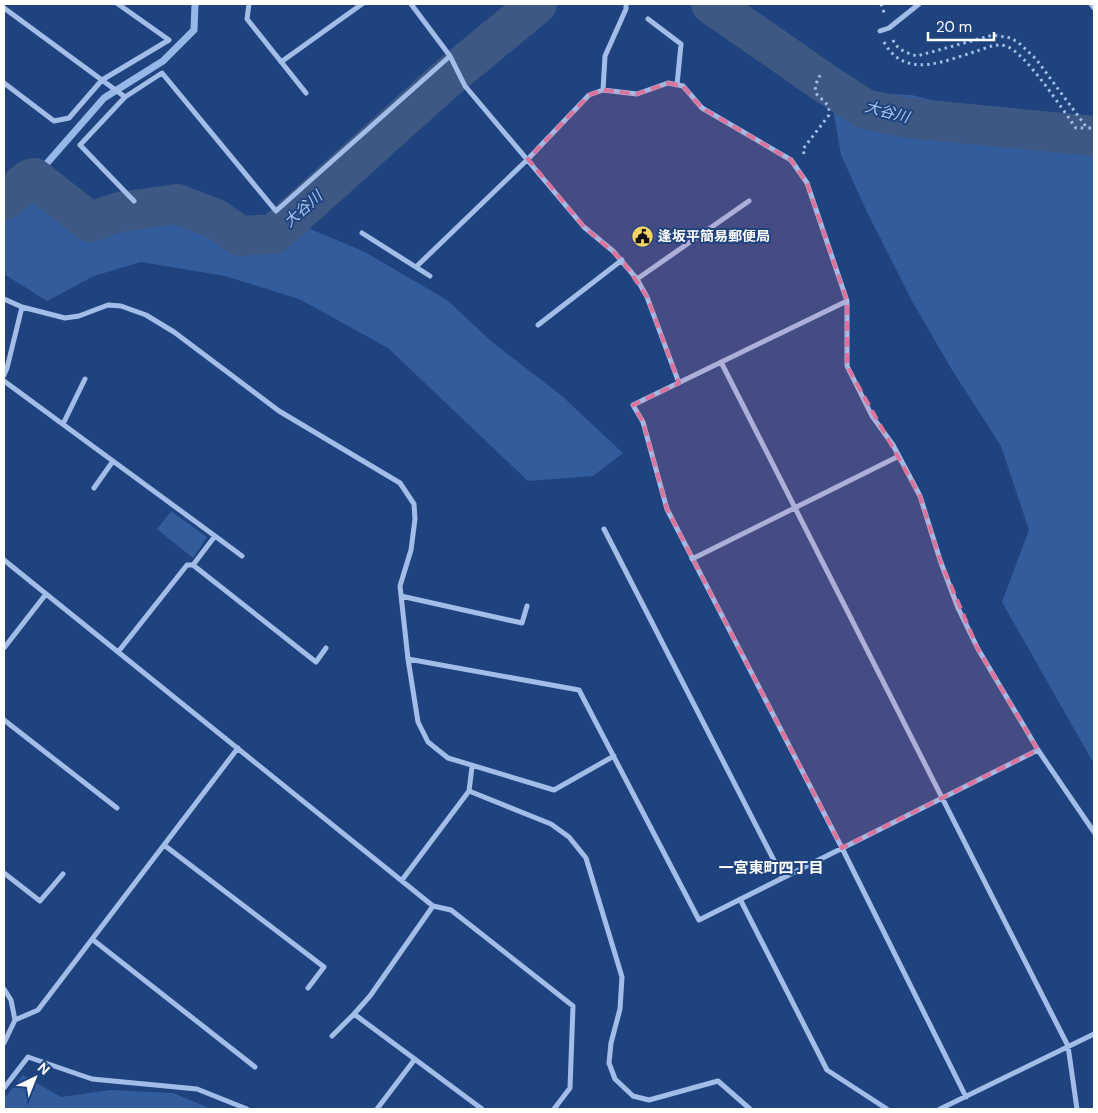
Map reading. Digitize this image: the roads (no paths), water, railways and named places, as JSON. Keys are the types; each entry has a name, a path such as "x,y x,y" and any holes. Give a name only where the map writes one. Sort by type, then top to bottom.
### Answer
{"street":[{"path":"4,83 54,121 69,118 102,80 170,40 118,4"},
{"path":"249,4 248,19 306,93"},
{"path":"282,62 362,4"},
{"path":"411,4 450,56 465,86 584,228 622,260 637,279 647,297 679,383"},
{"path":"603,90 605,56 626,9 626,4"},
{"path":"880,32 889,28 919,4"},
{"path":"1091,4 1094,8"},
{"path":"4,8 125,97"},
{"path":"648,18 681,44 677,85"},
{"path":"134,201 80,145 125,97 162,73 276,211 375,125 450,56"},
{"path":"416,267 528,159 589,95 603,90 638,94 668,83 683,86 702,108 791,160 808,182 846,301 847,366 872,416 893,445 920,496 940,560 958,608 978,649 1038,750 1094,832"},
{"path":"637,279 749,201"},
{"path":"362,233 430,276"},
{"path":"538,325 622,260"},
{"path":"4,299 22,307 65,318 79,316 108,305 121,306 146,315 174,332 279,410 400,483 414,504 415,519 410,550 400,586 408,659 418,722 428,742 448,758 472,767 554,790 614,756"},
{"path":"846,301 633,405 643,422 666,509 842,848 966,1097"},
{"path":"4,375 22,307"},
{"path":"721,362 1068,1046 1077,1109"},
{"path":"63,424 85,378"},
{"path":"4,381 242,556"},
{"path":"692,559 899,456"},
{"path":"94,488 113,461"},
{"path":"604,529 783,878"},
{"path":"194,566 215,536"},
{"path":"4,560 433,906 451,910 573,1006 570,1088 554,1109"},
{"path":"118,652 187,565 194,566 316,662 326,648"},
{"path":"4,648 46,594"},
{"path":"401,596 522,623 527,606"},
{"path":"408,659 580,690 698,920 1038,750"},
{"path":"4,720 117,808"},
{"path":"15,1020 38,1010 238,748"},
{"path":"402,880 469,791 472,767"},
{"path":"469,791 551,824 569,837 586,858 622,977 620,1010 611,1043 609,1063 615,1079 633,1096 649,1100 718,1081 750,1109"},
{"path":"164,845 324,968 308,988"},
{"path":"4,873 40,901 63,874"},
{"path":"740,899 827,1070 887,1109"},
{"path":"332,1036 370,996 433,906"},
{"path":"92,939 255,1066"},
{"path":"4,989 11,1000 15,1020 4,1043"},
{"path":"354,1014 482,1109"},
{"path":"940,1109 1094,1034"},
{"path":"4,1088 28,1057 92,1079 197,1089 247,1109"},
{"path":"377,1109 415,1059"}],"waterway":[{"path":"34,178 104,98 163,61 194,30 195,4"},
{"name":"大谷川","path":"4,200 26,182 34,178 90,222 120,212 177,204 216,219 240,236 274,234 444,81 537,4"},
{"name":"大谷川","path":"711,4 865,109 907,118 1094,136"}],"place":[{"name":"逢坂平簡易郵便局","path":"642,236"}],"district":[{"name":"一宮東町四丁目","path":"771,868"}]}
